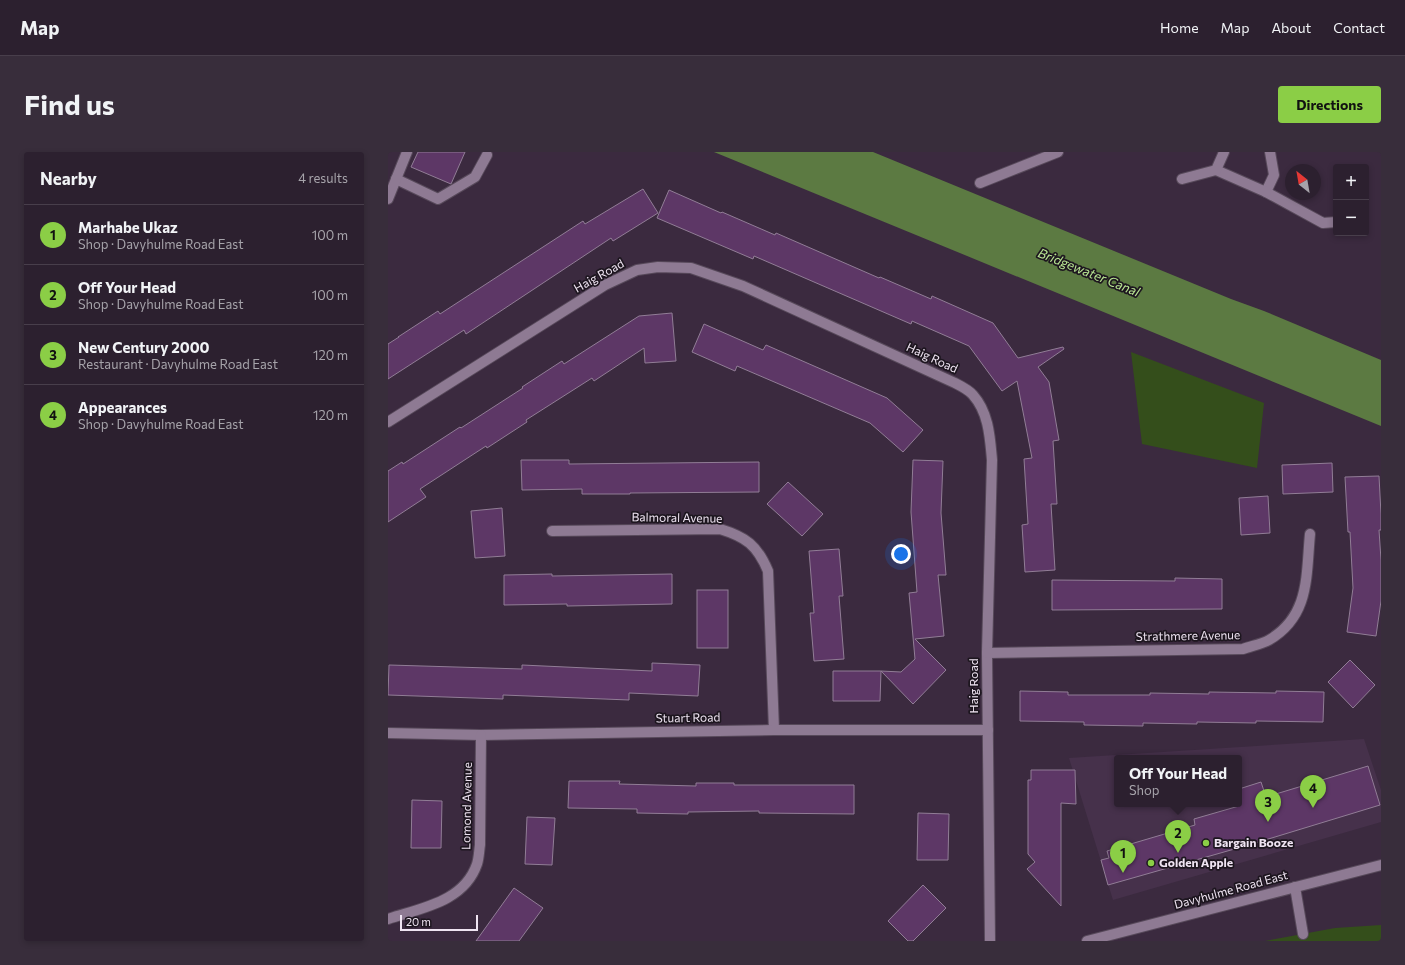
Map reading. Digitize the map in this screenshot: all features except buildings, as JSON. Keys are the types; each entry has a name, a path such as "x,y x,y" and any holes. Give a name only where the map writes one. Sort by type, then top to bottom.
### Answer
{"street":[{"path":"388,199 407,152"},
{"path":"980,183 1058,152"},
{"path":"1216,170 1224,152"},
{"path":"1266,192 1274,175 1270,152"},
{"path":"396,179 438,199 475,177 487,155"},
{"path":"1182,179 1216,170 1266,192 1323,223 1333,222"},
{"name":"Haig Road","path":"388,422 605,285 637,270 658,267 691,268 743,286 955,383 973,394 984,413 990,432 992,460 987,653 990,941"},
{"name":"Balmoral Avenue","path":"552,530 720,529 747,541 761,556 768,571 774,730"},
{"name":"Strathmere Avenue","path":"987,653 1243,649 1269,640 1295,617 1304,596 1310,534"},
{"name":"Stuart Road","path":"388,733 481,734 774,730 988,730"},
{"name":"Lomond Avenue","path":"388,919 440,902 455,894 469,880 475,869 478,863 480,845 481,734"},
{"name":"Davyhulme Road East","path":"1087,941 1381,865"},
{"path":"1295,887 1303,934"}],"shaded area":[{"path":"1131,352 1264,403 1257,468 1142,444"},
{"path":"1364,739 1381,790 1381,822 1113,900 1069,758 1114,755 1114,807 1242,807 1242,755 1116,755"},
{"path":"1381,925 1381,941 1265,941 1335,928"}],"water":[{"name":"Bridgewater Canal","path":"714,152 873,152 1231,299 1264,311 1381,360 1381,426"}],"place":[{"name":"Appearances","path":"1313,808"},
{"name":"New Century 2000","path":"1268,822"},
{"name":"Bargain Booze","path":"1206,843"},
{"name":"Off Your Head","path":"1178,853"},
{"name":"Golden Apple","path":"1151,863"},
{"name":"Marhabe Ukaz","path":"1123,873"}]}
